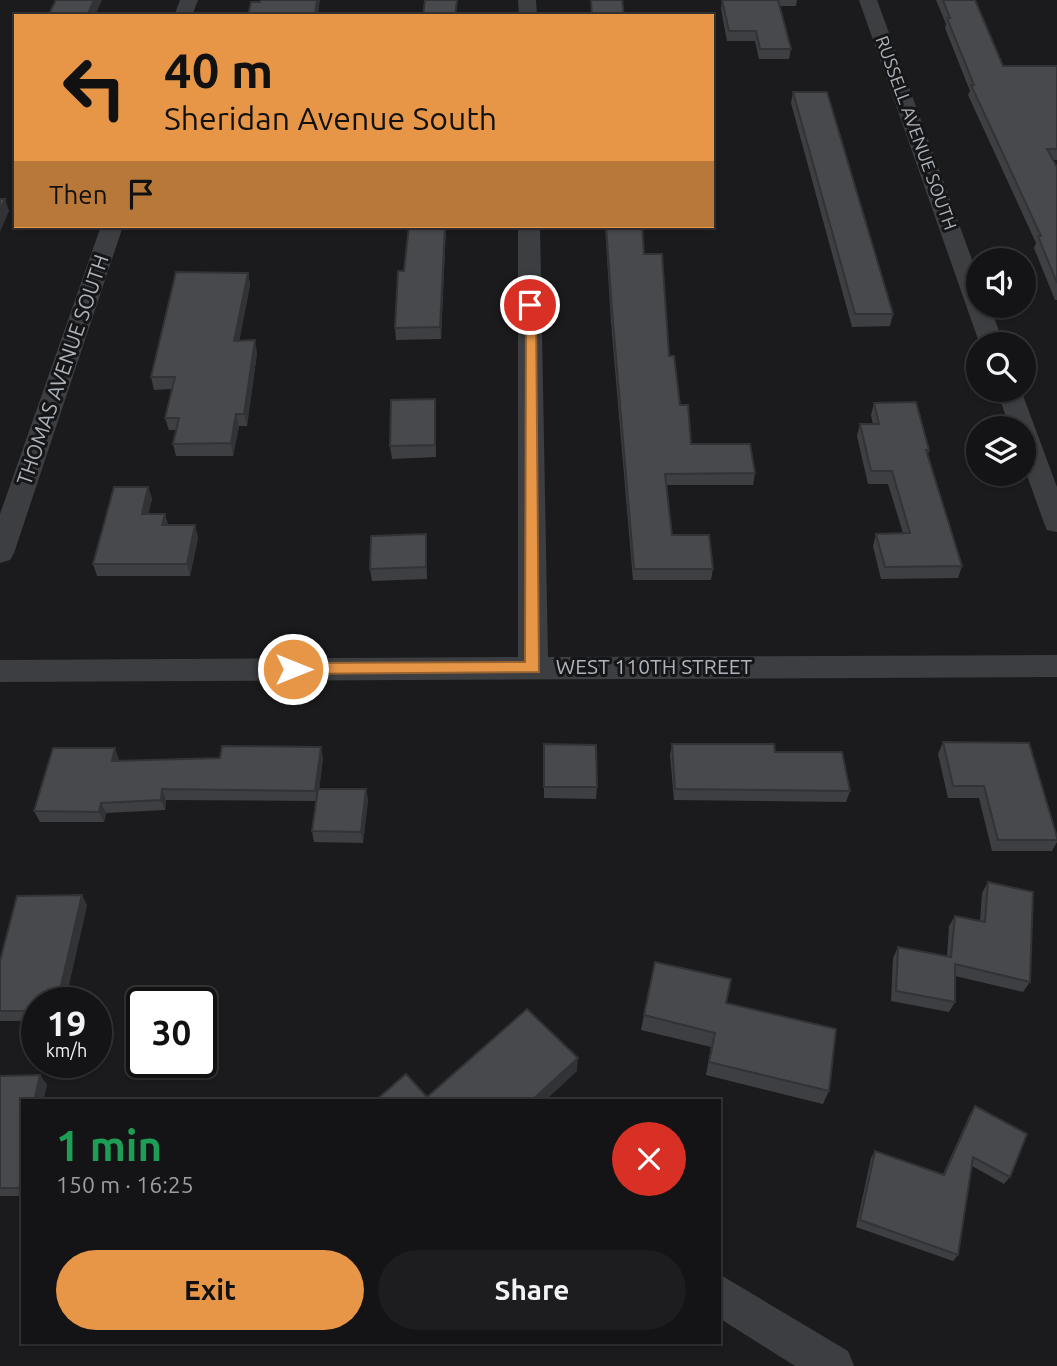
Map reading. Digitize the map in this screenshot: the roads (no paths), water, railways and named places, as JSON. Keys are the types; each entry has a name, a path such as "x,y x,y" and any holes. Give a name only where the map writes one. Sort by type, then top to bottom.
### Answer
{"street":[{"name":"RUSSELL AVENUE SOUTH","path":"867,0 966,273"},
{"name":"THOMAS AVENUE SOUTH","path":"0,553 111,228"},
{"path":"530,228 533,668"},
{"path":"1036,466 1057,523"},
{"name":"WEST 110TH STREET","path":"0,671 1057,666"},
{"path":"721,1295 833,1366"}]}
